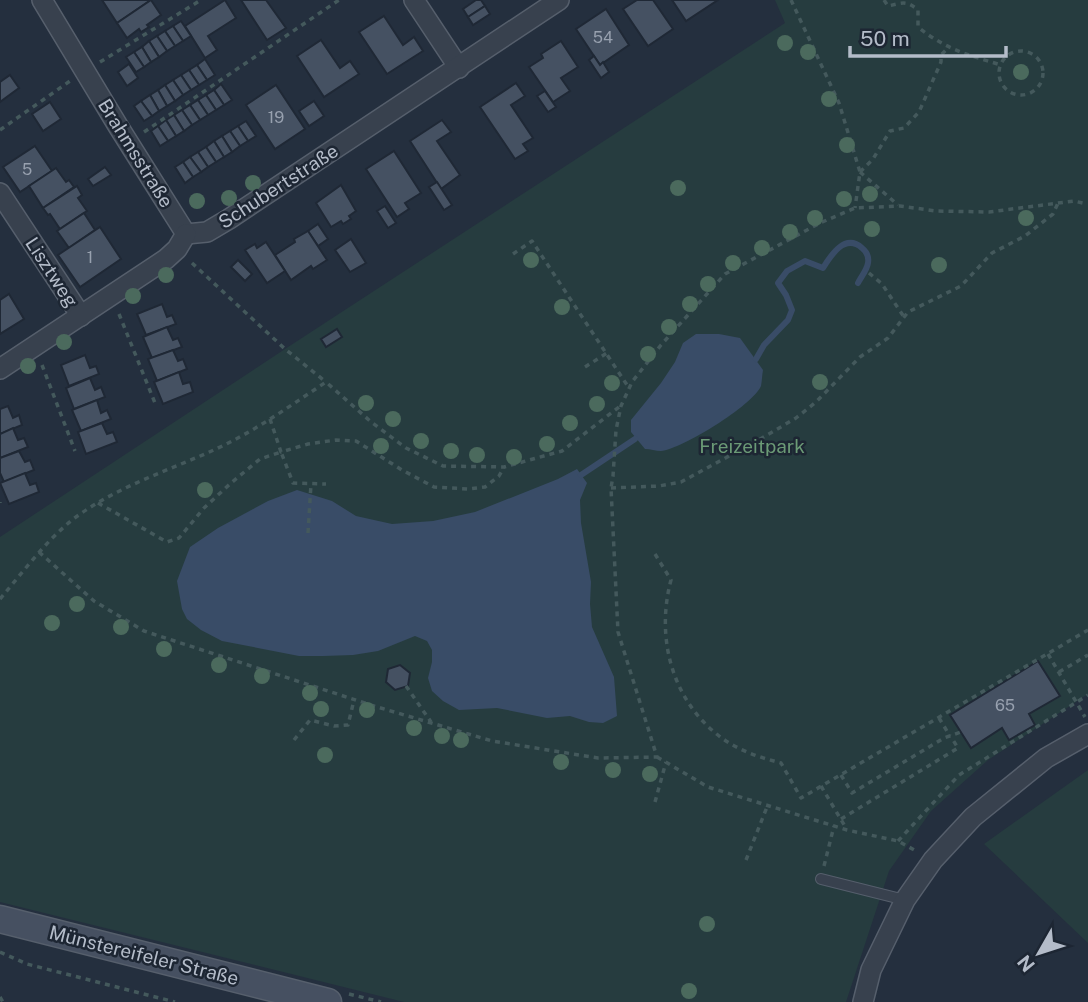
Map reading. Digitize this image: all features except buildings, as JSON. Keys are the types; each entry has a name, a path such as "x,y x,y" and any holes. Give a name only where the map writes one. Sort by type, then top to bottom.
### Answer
{"main road":[{"name":"Münstereifeler Straße","path":"0,919 328,1002"},
{"name":"Münstereifeler Straße","path":"0,933 265,1002"}],"street":[{"name":"Brahmsstraße","path":"42,0 128,142 182,242"},
{"path":"414,0 458,68"},
{"name":"Schubertstraße","path":"0,369 166,260 182,242 229,219 559,0"},
{"name":"Lisztweg","path":"0,193 80,316"},
{"path":"863,1002 871,970 905,900 933,860 974,817 1025,775 1046,758 1088,734"}],"lane":[{"path":"821,879 905,900"}],"path":[{"path":"0,130 86,71 201,0"},
{"path":"128,142 340,0"},
{"path":"791,0 839,103 860,172 855,208"},
{"path":"884,0 888,6 905,2 912,4 918,10 918,27 936,41 958,52 1001,65"},
{"path":"860,172 873,159 890,131 904,128 919,112 941,62 941,55 949,47"},
{"path":"1026,51 1037,57 1043,69 1042,81 1033,92 1017,96 1006,90 1000,82 1001,65 1011,53 1026,51"},
{"path":"860,172 900,206"},
{"path":"657,757 618,632 611,488 621,406 629,388 661,345 725,274 820,223 855,208 900,206 936,211 989,212 1058,202 1074,201 1088,205"},
{"path":"611,488 659,486 681,482 796,418 816,402 860,357 888,338 908,313 961,286 992,253 1025,236 1053,214 1058,202"},
{"path":"513,254 532,241 629,388"},
{"path":"182,242 285,349 406,448 443,466 504,467 562,452 621,406"},
{"path":"869,273 894,299 904,317"},
{"path":"119,313 155,403"},
{"path":"585,367 607,353"},
{"path":"42,364 75,452"},
{"path":"0,599 39,552 72,520 97,503 236,440 326,382"},
{"path":"270,419 293,483 326,484"},
{"path":"97,503 167,542 179,538 204,508 260,459 308,444 336,440 356,441 434,487 485,487 499,476 504,467"},
{"path":"308,533 311,484"},
{"path":"39,552 94,601 144,631 354,700 492,741 598,758 657,757 708,787 847,830 898,841 933,860"},
{"path":"655,554 671,580 665,602 664,621 670,663 678,684 695,713 724,740 758,757 780,764 801,798 1088,630"},
{"path":"1048,653 1088,722"},
{"path":"1059,671 1088,655"},
{"path":"405,686 432,723"},
{"path":"898,841 959,775 1088,695"},
{"path":"295,740 310,720 334,726 348,725 354,700"},
{"path":"841,819 958,748 939,718"},
{"path":"841,775 852,793 944,738 952,738 961,732"},
{"path":"655,802 666,762"},
{"path":"821,786 847,830"},
{"path":"746,860 767,807"},
{"path":"821,879 834,826"},
{"path":"0,952 27,964 175,1002"},
{"path":"0,997 3,1002"}],"green space":[{"name":"Freizeitpark","path":"775,0 1088,0 1088,694 988,760 931,811 889,871 846,1002 404,1002 0,902 0,537 785,23"},
{"path":"1088,770 1088,943 984,844"}],"water":[{"path":"696,334 740,338 763,370 761,386 745,404 699,435 661,451 645,449 631,432 631,420 661,383 675,362 683,343"},
{"path":"577,469 587,483 580,500 591,582 592,627 614,677 617,716 603,723 570,716 547,718 497,708 459,710 432,691 428,678 432,650 427,641 415,636 378,651 353,655 299,656 222,641 187,619 182,609 177,581 190,547 218,528 268,501 297,490 332,501 356,516 392,524 433,521 475,512"}],"waterway":[{"path":"756,359 764,345 788,320 792,310 778,283 787,271 805,261 823,268 844,244 856,244 868,257 868,263 858,283"},
{"path":"581,475 635,439"}]}
